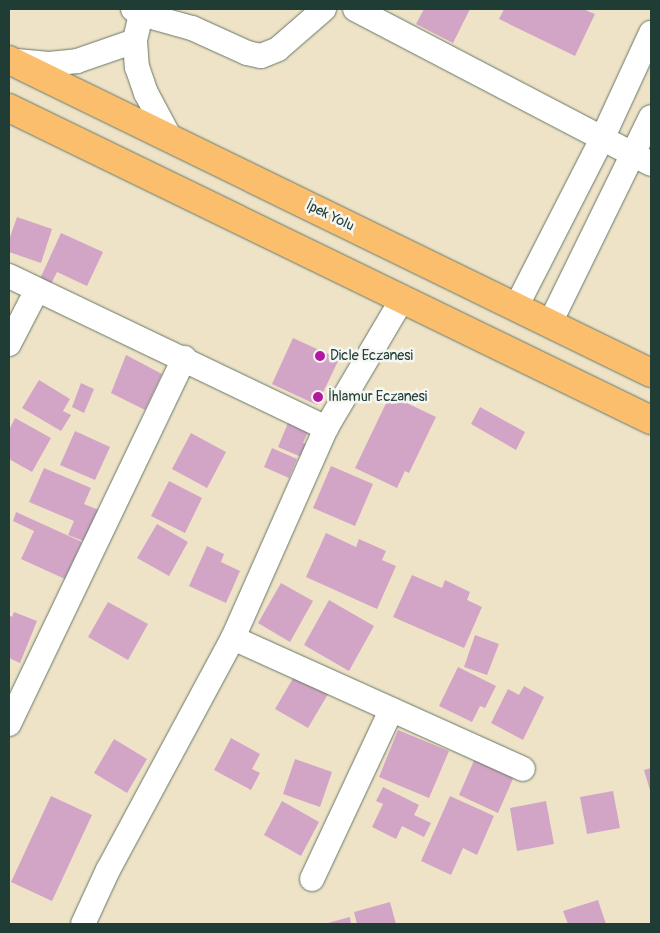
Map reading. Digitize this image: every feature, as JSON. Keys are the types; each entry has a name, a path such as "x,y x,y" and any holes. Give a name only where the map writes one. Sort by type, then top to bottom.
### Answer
{"highway":[{"name":"İpek Yolu","path":"9,60 651,373"},
{"path":"9,108 651,420"}],"street":[{"path":"170,138 146,93 137,67 135,41 137,11 192,28 247,53 261,56 278,49 324,9"},
{"path":"355,9 643,160"},
{"path":"516,307 602,139 651,33"},
{"path":"9,60 49,64 77,61 135,41"},
{"path":"550,323 643,160 651,118"},
{"path":"9,276 184,358 326,428"},
{"path":"9,344 37,290"},
{"path":"83,924 108,870 233,638 326,428 403,298"},
{"path":"9,724 184,358"},
{"path":"233,638 523,769"},
{"path":"312,879 391,710"}],"building":[{"path":"424,9 470,9 453,43 416,24"},
{"path":"504,9 583,9 595,14 575,56 499,19"},
{"path":"17,217 52,229 41,263 9,252 9,240"},
{"path":"61,233 103,252 87,286 57,272 50,286 39,281"},
{"path":"293,338 339,359 317,405 272,384"},
{"path":"126,355 162,374 145,410 111,393"},
{"path":"39,380 70,399 63,411 71,415 61,431 22,408"},
{"path":"81,383 94,389 84,413 72,407"},
{"path":"390,395 436,417 409,473 405,471 397,488 355,468"},
{"path":"480,407 525,432 516,450 471,424"},
{"path":"15,418 51,438 32,472 9,459 9,430"},
{"path":"290,418 310,427 303,443 312,446 306,459 278,447"},
{"path":"75,431 110,447 95,480 60,465"},
{"path":"191,433 226,452 207,488 172,469"},
{"path":"272,448 297,459 289,478 264,467"},
{"path":"331,466 373,484 355,526 313,508"},
{"path":"44,468 91,488 84,504 106,513 93,545 68,535 74,521 29,502"},
{"path":"169,481 202,498 185,533 151,516"},
{"path":"16,512 82,542 65,579 21,559 34,531 13,521"},
{"path":"157,524 188,542 169,576 137,558"},
{"path":"326,533 356,547 359,539 386,551 382,560 396,566 377,609 306,577"},
{"path":"207,546 224,554 221,562 240,571 226,603 189,586"},
{"path":"412,575 442,588 445,580 470,592 467,600 482,607 464,648 393,617"},
{"path":"281,583 313,601 290,642 258,623"},
{"path":"329,600 374,626 349,671 304,645"},
{"path":"108,602 148,624 128,660 88,637"},
{"path":"14,612 37,621 20,663 9,658 9,615 12,617"},
{"path":"475,635 499,644 487,675 464,667"},
{"path":"458,667 496,686 485,708 480,706 472,722 439,706"},
{"path":"295,675 328,694 308,728 275,709"},
{"path":"524,686 544,697 523,740 491,723 508,689 519,695"},
{"path":"398,730 449,751 429,798 379,777"},
{"path":"231,738 260,754 252,769 260,773 251,790 214,770"},
{"path":"114,739 147,759 127,793 94,773"},
{"path":"476,756 515,774 498,813 459,795"},
{"path":"295,759 332,772 320,807 283,794"},
{"path":"651,768 651,794 644,770"},
{"path":"383,787 419,805 414,815 431,823 424,837 402,826 396,839 372,827 383,804 376,801"},
{"path":"613,791 620,828 587,834 580,797"},
{"path":"51,796 92,815 52,901 11,882"},
{"path":"450,796 494,816 477,855 463,848 451,875 421,861"},
{"path":"282,801 319,822 301,856 264,835"},
{"path":"546,801 554,844 517,851 510,808"},
{"path":"598,900 606,924 568,924 563,911"},
{"path":"390,902 396,924 357,924 354,912"},
{"path":"350,917 351,924 324,924"}],"place":[{"name":"Dicle Eczanesi","path":"320,356"},
{"name":"İhlamur Eczanesi","path":"318,397"}]}
